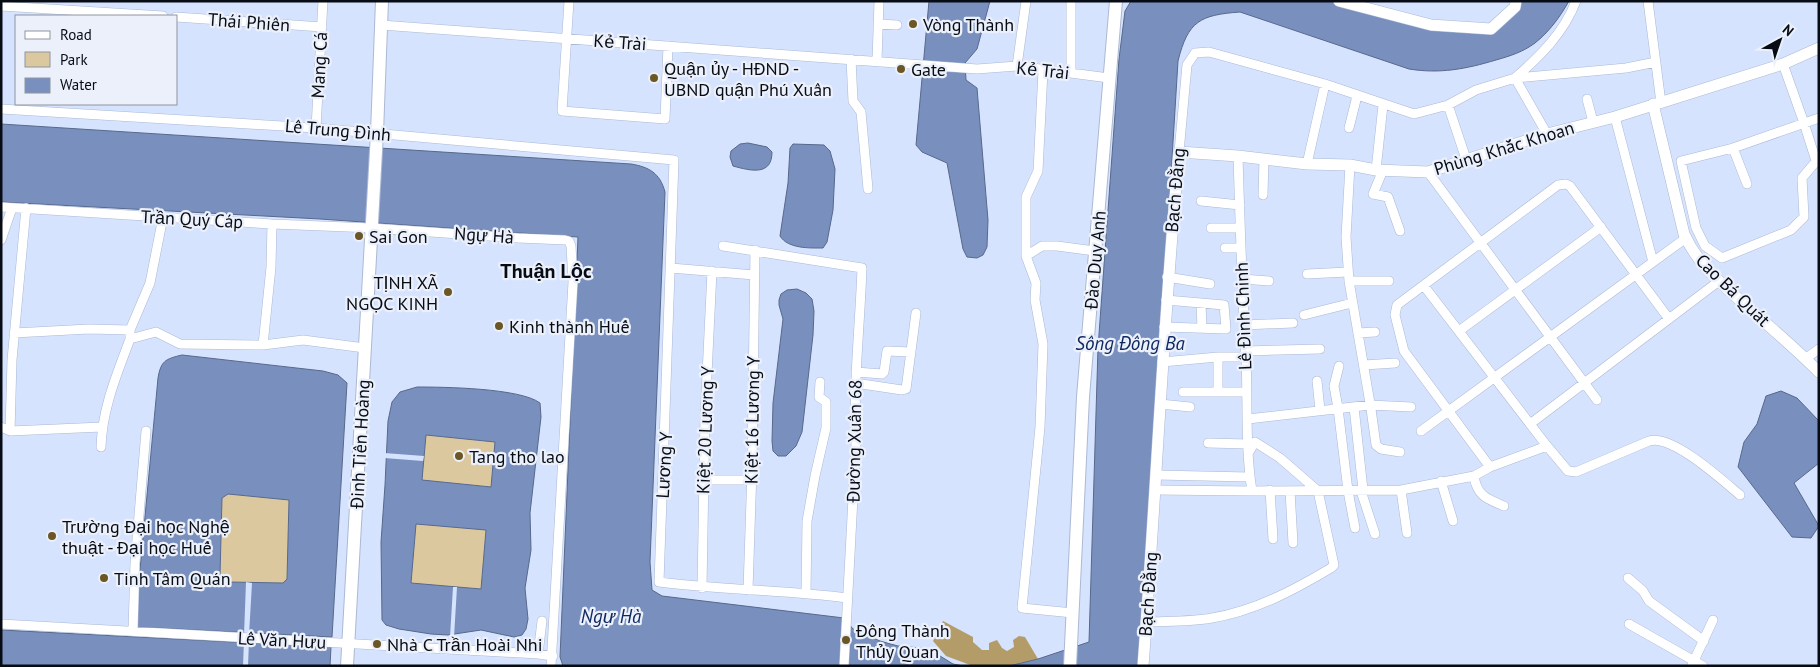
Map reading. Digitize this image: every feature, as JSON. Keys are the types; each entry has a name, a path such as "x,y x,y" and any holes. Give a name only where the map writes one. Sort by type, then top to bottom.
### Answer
{"main road":[{"path":"377,137 382,1"},
{"name":"Đào Duy Anh","path":"1070,666 1074,613 1082,407 1116,1"},
{"name":"Đinh Tiên Hoàng","path":"347,666 377,137"}],"street":[{"name":"Mang Cá","path":"316,128 323,1"},
{"path":"569,1 562,111 665,119 668,46"},
{"path":"877,61 879,1"},
{"path":"1017,66 1026,1"},
{"path":"1071,1 1071,73"},
{"path":"1338,1 1431,25 1491,29 1515,7 1516,1"},
{"path":"1515,78 1541,54 1559,33 1570,16 1576,1"},
{"path":"1648,1 1656,62 1657,103"},
{"path":"1,6 31,4 151,15"},
{"name":"Thái Phiên","path":"178,17 322,27"},
{"path":"878,24 897,25"},
{"name":"Kẻ Trài","path":"381,25 977,69 1017,66 1109,78"},
{"name":"Phùng Khắc Khoan","path":"1179,152 1238,156 1307,164 1350,165 1380,170 1428,172 1547,134 1615,118 1782,64 1819,48"},
{"name":"Bạch Đằng","path":"1143,666 1156,490 1167,277 1187,65 1195,53 1209,52 1325,84 1414,114 1448,105 1476,90 1515,78"},
{"path":"851,59 853,101 861,112 868,189"},
{"path":"1515,78 1626,68 1656,62"},
{"path":"1782,64 1804,122 1817,159 1802,178 1804,218 1790,230 1722,258 1705,246 1696,228 1681,160 1732,148 1804,122 1819,118"},
{"path":"1044,70 1038,170 1026,197 1026,256 1036,283 1035,300 1043,344 1040,427 1022,608 1074,613"},
{"path":"1515,78 1547,134"},
{"path":"1307,164 1325,84"},
{"path":"1349,128 1358,96"},
{"path":"1587,99 1593,122"},
{"name":"Cao Bá Quát","path":"1657,103 1686,238 1699,261 1819,372"},
{"path":"1383,105 1380,170 1373,194 1388,197 1400,231"},
{"path":"1448,105 1466,160"},
{"name":"Lê Trung Đình","path":"1,109 72,108 316,128 377,137 674,160"},
{"path":"1615,118 1653,262"},
{"path":"1732,148 1747,184"},
{"name":"Lê Đình Chinh","path":"1238,156 1240,205 1239,274 1244,325 1252,491"},
{"path":"1263,195 1264,159"},
{"name":"Lương Y","path":"674,160 659,582 702,588 806,593 847,598"},
{"path":"1350,165 1346,237 1349,276 1376,445 1400,452"},
{"path":"1428,172 1597,400"},
{"path":"1490,467 1404,351 1395,311 1397,305 1562,184 1570,186 1669,319"},
{"path":"1200,201 1240,205"},
{"name":"Trần Quý Cáp","path":"1,207 272,224 372,225"},
{"path":"1,240 12,208"},
{"path":"26,208 6,429 102,427"},
{"path":"101,448 102,427 111,390 150,283 163,218"},
{"path":"263,345 271,267 272,224"},
{"name":"Ngự Hà","path":"372,225 518,238 565,240 569,241 572,246 573,282 552,661"},
{"path":"1459,331 1601,226"},
{"path":"1211,228 1239,228"},
{"path":"1421,431 1686,238"},
{"path":"723,246 755,250"},
{"path":"1026,256 1042,246 1095,251"},
{"path":"1225,248 1240,248"},
{"name":"Đường Xuân 68","path":"755,250 862,268 856,372 856,442 844,666"},
{"name":"Kiệt 16 Lương Y","path":"748,590 755,250"},
{"path":"671,268 754,275"},
{"name":"Kiệt 20 Lương Y","path":"702,588 705,416 712,271"},
{"path":"1239,274 1269,280"},
{"path":"1308,274 1349,276 1389,282"},
{"path":"1167,277 1210,284"},
{"path":"1530,424 1719,281"},
{"path":"1424,286 1566,469 1573,472 1649,441 1659,440 1690,456 1740,495"},
{"path":"1164,327 1226,329 1224,305 1166,300"},
{"path":"1304,316 1352,303"},
{"path":"1201,304 1202,328"},
{"path":"856,383 903,390 907,385 916,313"},
{"path":"1244,325 1293,323"},
{"path":"14,333 89,329 130,334 156,332 180,344 263,345 303,340 365,348"},
{"path":"1358,333 1375,332"},
{"path":"1162,362 1320,349"},
{"path":"1805,359 1819,349"},
{"path":"856,372 882,374 884,372 887,351 911,352"},
{"path":"1218,357 1218,392"},
{"path":"1364,365 1395,363"},
{"path":"1339,366 1334,386 1348,491 1355,528"},
{"path":"1317,381 1320,410"},
{"path":"806,593 807,521 826,428 826,402 818,397 820,382"},
{"path":"1183,392 1246,392"},
{"path":"1160,404 1190,407"},
{"path":"1248,419 1370,405 1411,407"},
{"path":"1354,407 1362,491 1375,534"},
{"path":"133,631 134,563 146,431"},
{"path":"1146,622 1210,618 1235,614 1278,597 1334,565 1318,491 1280,458 1255,442 1249,448 1208,443"},
{"path":"1156,490 1401,490 1474,476 1490,467 1547,446"},
{"path":"1156,475 1250,477"},
{"path":"1474,476 1475,485 1484,497 1504,506"},
{"path":"704,480 751,480"},
{"path":"1441,481 1453,521"},
{"path":"1270,490 1273,539"},
{"path":"1401,490 1407,533"},
{"path":"1290,491 1293,543"},
{"path":"1628,578 1643,591 1649,601 1704,641"},
{"path":"1692,663 1713,620"},
{"path":"538,654 542,621"},
{"name":"Lê Văn Hưu","path":"1,624 538,654 552,661"},
{"path":"1629,624 1692,663 1702,666"}],"green space":[{"path":"426,435 495,442 491,487 422,480"},
{"path":"228,494 289,500 287,580 283,583 228,582 220,576 222,498"},
{"path":"415,524 486,530 481,589 411,583"}],"shaded area":[{"path":"943,621 973,637 973,642 982,650 989,650 989,643 997,640 1002,648 1007,651 1014,647 1013,640 1019,636 1025,637 1038,659 1009,666 973,666 946,656 933,641"}],"water":[{"path":"929,1 990,1 977,49 965,63 966,80 977,88 988,220 987,247 983,255 977,258 967,257 963,249 947,163 922,152 916,145"},
{"name":"Sông Đông Ba","path":"1131,1 1343,1 1472,31 1517,12 1522,1 1569,1 1550,29 1526,49 1485,63 1442,71 1409,69 1240,12 1205,18 1191,29 1186,37 1178,61 1139,666 1009,666 1038,659 1089,642 1098,348 1119,59 1125,11"},
{"name":"Ngự Hà","path":"1,124 631,164 648,169 660,180 665,192 650,562 652,590 662,596 844,618 853,629 880,641 898,646 932,651 953,664 963,666 563,666 560,657 578,237 320,219 1,202"},
{"path":"748,143 767,147 772,152 768,165 759,170 733,166 730,157 731,151 740,144"},
{"path":"793,144 824,145 830,151 835,169 833,210 827,242 823,248 794,246 780,236 788,183 790,148"},
{"path":"797,289 806,293 812,299 814,311 802,432 796,446 786,456 778,456 773,451 772,441 773,403 783,319 779,300 781,294 787,290"},
{"path":"182,355 323,371 338,375 347,383 332,637 137,627 137,602 158,378 162,364 176,356","holes":["228,494 289,500 287,579 283,583 228,582 223,580 220,575 222,498"]},
{"path":"417,387 481,389 516,394 540,403 541,417 530,513 531,550 525,588 528,619 526,629 522,635 514,637 481,630 448,635 431,634 399,629 386,625 382,620 381,542 388,421 392,402 400,392","holes":["426,435 495,442 491,487 422,480","416,524 486,530 481,589 411,583"]},
{"path":"1781,391 1797,398 1819,421 1819,463 1794,483 1819,526 1811,538 1792,537 1738,467 1744,442 1757,424 1766,396"},
{"path":"1,630 331,647 330,666 1,666"}],"pier":[{"path":"384,453 424,456 423,461 384,458"},
{"path":"246,582 252,583 249,635 244,635"},
{"path":"453,587 457,587 454,637 450,637"},
{"path":"244,640 249,641 248,666 243,666"}],"place":[{"name":"Vòng Thành","path":"913,24"},
{"name":"Gate","path":"901,69"},
{"name":"Quận ủy - HĐND - UBND quận Phú Xuân","path":"654,78"},
{"name":"Sai Gon","path":"359,236"},
{"name":"TỊNH XÃ NGỌC KINH","path":"448,292"},
{"name":"Kinh thành Huế","path":"499,326"},
{"name":"Tang tho lao","path":"459,456"},
{"name":"Trường Đại học Nghệ thuật - Đại học Huế","path":"52,536"},
{"name":"Tinh Tâm Quán","path":"104,578"},
{"name":"Đông Thành Thủy Quan","path":"846,640"},
{"name":"Nhà C Trần Hoài Nhi","path":"377,644"}],"district":[{"name":"Thuận Lộc","path":"546,271"}]}
